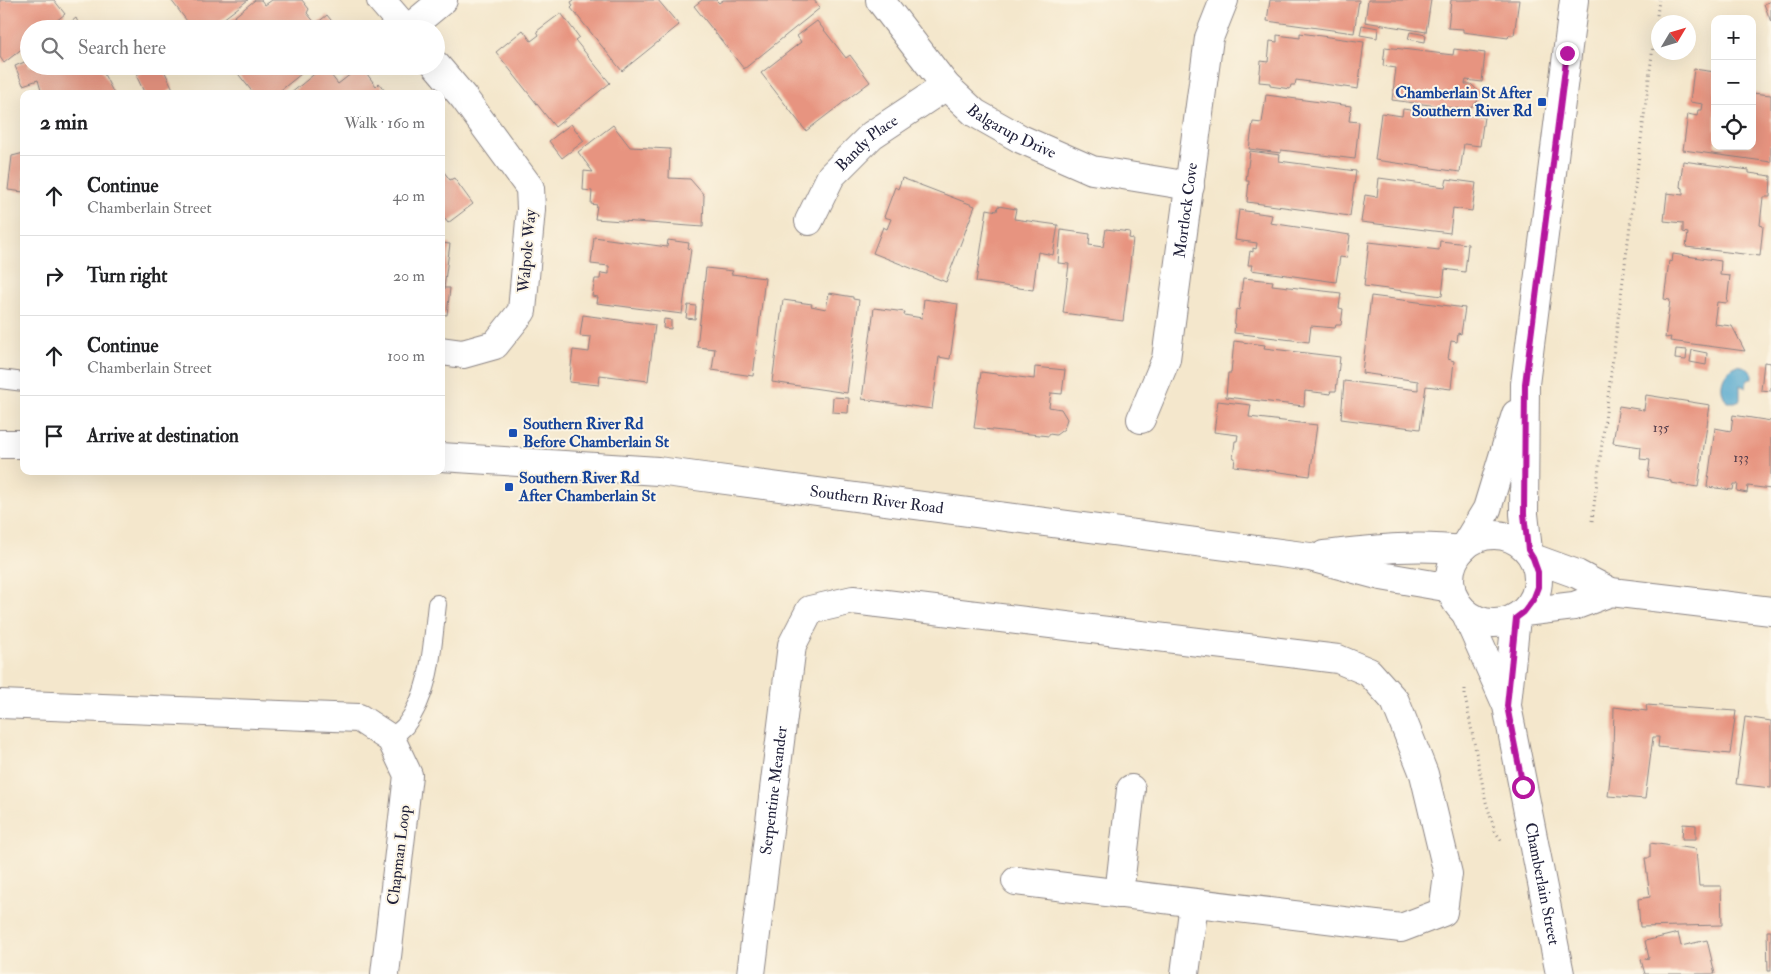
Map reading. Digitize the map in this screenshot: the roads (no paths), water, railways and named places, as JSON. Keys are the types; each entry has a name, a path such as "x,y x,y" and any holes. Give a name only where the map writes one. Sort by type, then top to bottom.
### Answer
{"street":[{"path":"381,0 399,20"},
{"path":"418,20 443,0"},
{"name":"Balgarup Drive","path":"880,0 946,86 975,113 1020,139 1092,170 1190,186"},
{"name":"Mortlock Cove","path":"1141,418 1166,359 1209,38 1224,0"},
{"path":"1520,615 1533,600 1538,587 1538,572 1530,554 1524,514 1525,384 1574,0"},
{"name":"Walpole Way","path":"444,75 464,98 530,188 532,209 522,311 496,345 463,354 445,352"},
{"name":"Bandy Place","path":"808,221 831,176 872,135 946,86"},
{"path":"1525,384 1487,509 1453,563 1450,588 1456,602 1466,614 1473,619 1490,624 1499,624 1520,615 1574,606 1611,592"},
{"path":"0,444 20,444"},
{"name":"Southern River Road","path":"445,457 658,471 1310,557 1380,576 1450,588"},
{"path":"1462,548 1477,538 1492,535 1508,537 1530,554 1577,574 1611,592 1771,611"},
{"name":"Southern River Road","path":"1310,557 1390,548 1430,546 1462,548"},
{"name":"Serpentine Meander","path":"751,974 792,645 810,610 853,600 1338,659 1369,672 1395,701 1424,774 1448,874 1443,912 1401,928 1194,903"},
{"name":"Chamberlain Street","path":"1466,614 1507,706 1560,974"},
{"name":"Chamberlain Street","path":"1507,706 1520,615"},
{"path":"0,704 359,718 391,739"},
{"name":"Chapman Loop","path":"385,974 408,775 391,739"},
{"path":"1119,894 1131,789"},
{"path":"1016,881 1194,903 1185,974"}],"lane":[{"path":"0,379 20,382"},
{"path":"391,739 405,726 419,702 428,679 437,604"}],"water":[{"path":"1738,365 1746,367 1752,373 1752,378 1747,381 1746,388 1740,385 1740,400 1727,402 1722,391 1723,380 1728,371"}],"place":[{"name":"Chamberlain St After Southern River Rd","path":"1542,102"},
{"name":"Southern River Rd Before Chamberlain St","path":"513,433"},
{"name":"Southern River Rd After Chamberlain St","path":"509,487"}]}
